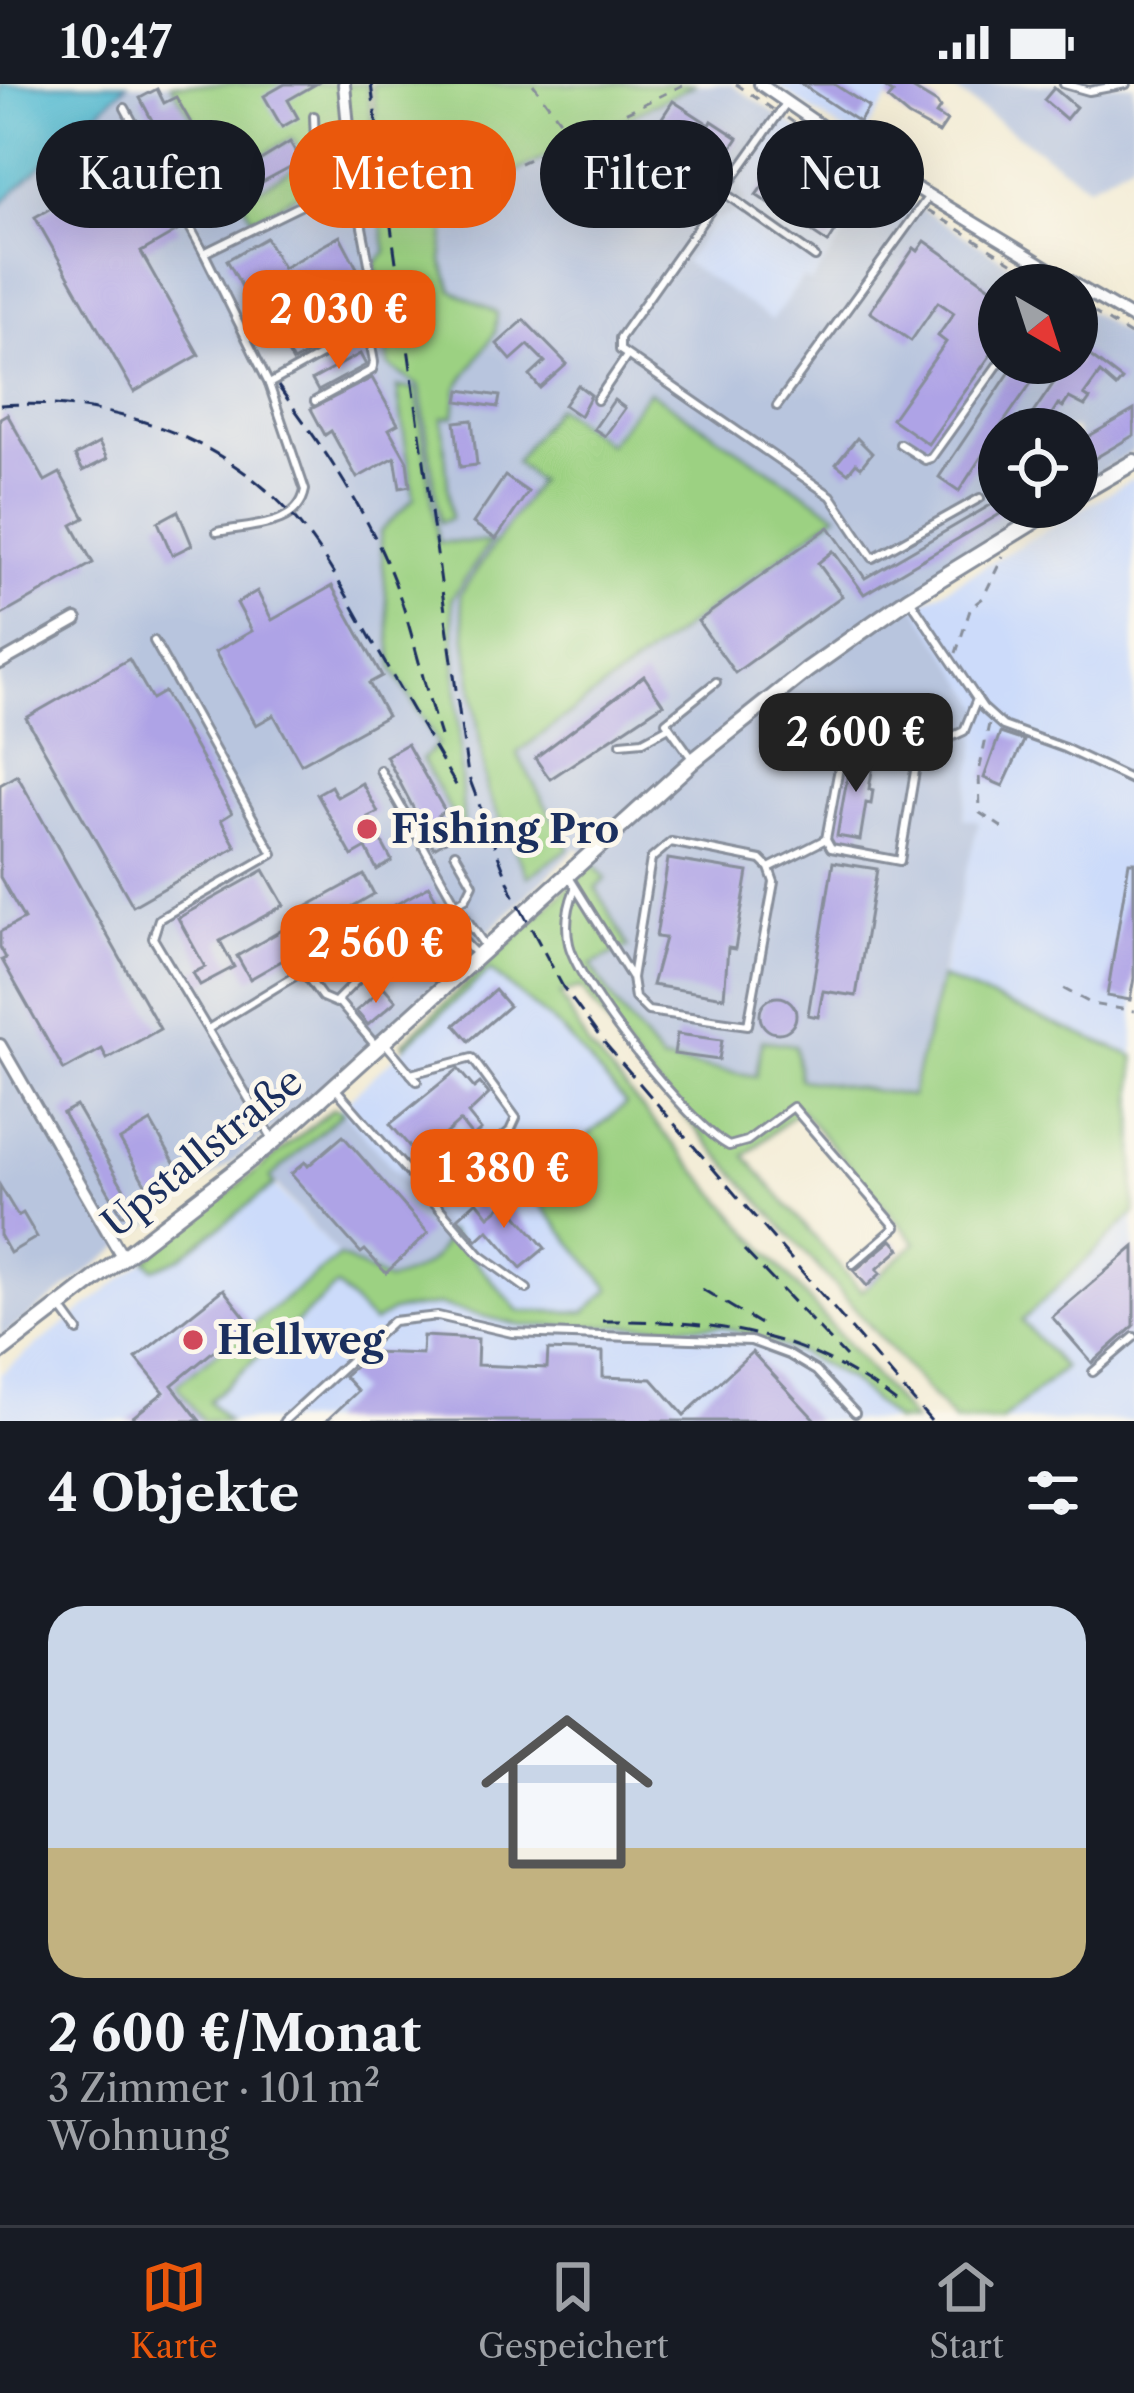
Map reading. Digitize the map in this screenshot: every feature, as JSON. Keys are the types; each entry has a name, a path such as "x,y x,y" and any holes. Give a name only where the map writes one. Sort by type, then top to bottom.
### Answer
{"street":[{"path":"344,84 347,120"},
{"path":"760,84 1033,264"},
{"path":"1098,298 1134,319"},
{"path":"1098,483 1134,462"},
{"name":"Upstallstraße","path":"0,1352 274,1142 694,760 807,670 909,598 1021,528"},
{"path":"0,663 76,620"},
{"path":"0,1045 123,1258"}],"lane":[{"path":"1064,84 1089,91 1126,84"},
{"path":"733,178 787,102"},
{"path":"125,108 269,384 304,490 302,504 292,517 217,532"},
{"path":"314,116 314,120"},
{"path":"777,406 929,196"},
{"path":"733,199 814,257"},
{"path":"204,253 289,210"},
{"path":"314,401 371,370 374,362 368,329 377,305 362,228"},
{"path":"695,228 620,338 620,350 831,496 874,558 978,499"},
{"path":"269,384 368,329"},
{"path":"597,400 627,356"},
{"path":"900,444 925,460 932,458 984,384"},
{"path":"909,598 977,699 1003,726 1134,781"},
{"path":"154,641 273,854 159,919 153,938 274,1142"},
{"path":"694,760 669,728 669,716 716,682"},
{"path":"921,735 900,861 831,848 826,838 845,735 859,727 951,737 964,731 977,699"},
{"path":"621,743 643,741 669,728"},
{"path":"380,770 483,952"},
{"path":"770,868 826,838"},
{"path":"671,842 761,860 770,868 774,882 748,1025 648,1011 635,998 632,978 651,859 671,842"},
{"path":"455,853 473,884 466,898 456,904"},
{"path":"567,874 632,978"},
{"path":"574,890 567,924 569,947 585,976 628,1040 710,1136 729,1146 747,1142 793,1107 896,1227 853,1264"},
{"path":"340,1004 338,1000 366,971 445,928 483,952"},
{"path":"208,1030 303,971 322,997 340,1004 417,1081"},
{"path":"410,1074 472,1058 516,1118 510,1131 431,1198"},
{"path":"335,1088 480,1255 527,1289"},
{"path":"60,1306 78,1331"},
{"path":"284,1421 393,1321 438,1316 512,1334 751,1341 789,1354 816,1371 856,1413"},
{"path":"1093,1372 1134,1337"}],"path":[{"path":"533,84 560,120"},
{"path":"609,120 685,84"},
{"path":"1098,315 1134,337"},
{"path":"953,662 971,608 983,598 1002,564 1006,537"},
{"path":"992,717 979,772 980,813 1006,830"},
{"path":"1064,989 1092,1004 1134,1012"}],"shaded area":[{"path":"127,84 171,84 249,120 89,120"},
{"path":"696,84 731,84 782,118 757,120 757,157 740,183 745,202 733,213 733,120 622,120"},
{"path":"773,84 898,84 873,120 827,120"},
{"path":"946,84 1134,84 1134,160 1088,186"},
{"path":"265,126 289,136 289,171 265,186"},
{"path":"757,157 757,228 850,228 811,284 802,279 772,321 683,262 708,228 733,228 733,213 745,202 740,183"},
{"path":"540,160 540,228 708,228 684,262 772,320 803,278 811,283 850,228 924,228 924,210 1011,264 978,264 978,384 1098,384 1098,317 1134,340 1134,451 1098,474 1098,408 978,408 978,528 1016,528 910,598 983,708 963,818 979,821 911,1096 799,1079 762,1040 756,1076 662,1061 591,965 627,947 596,887 606,878 578,847 378,1038 261,1140 0,1339 0,205 36,171 36,228 265,228 265,209 289,192 289,228 382,228 451,518 442,418 454,415 457,388 495,333 452,290 442,261 446,228 516,228 516,172","holes":["397,388 416,390 438,543 488,542 452,598 463,834 438,745 393,669 381,532 414,498","649,392 836,515 517,753 528,876 487,791 460,594 539,481 556,408 608,444"]},
{"path":"1134,478 1134,1056 941,978 978,822 963,819 983,708 915,607 1049,528 1098,528 1098,499"},
{"path":"490,969 560,1028 627,1105 610,1289 586,1312 519,1311 339,1108"},
{"path":"343,1112 449,1231 438,1256 427,1266 388,1282 339,1256 270,1178"},
{"path":"274,1185 339,1256 176,1385 203,1421 0,1421 0,1374 146,1260 155,1269 180,1258"},
{"path":"1134,1214 1134,1421 1001,1421 1064,1368 1022,1321"},
{"path":"337,1285 392,1311 439,1305 522,1326 722,1326 799,1353 846,1378 895,1421 227,1421 208,1401"}],"green space":[{"path":"171,84 367,84 372,120 289,120 289,140 265,153 265,120 194,120"},
{"path":"372,84 696,84 622,120 540,120 540,160 516,172 516,120 373,120"},
{"path":"289,171 289,199 265,212 265,185"},
{"path":"382,228 446,228 442,261 452,290 497,313 495,333 457,388 454,416 442,418 451,519 440,522 420,387 389,366 375,264 386,252"},
{"path":"397,387 416,389 438,542 490,542 452,598 464,837 422,759 438,744 393,669 380,532 414,498"},
{"path":"649,391 837,514 517,753 569,848 528,877 487,791 460,594 538,481 515,462 556,407 608,444"},
{"path":"593,864 606,879 596,888 628,947 591,965 662,1061 756,1076 762,1040 795,1045 800,1079 911,1096 941,978 1134,1056 1134,1214 1022,1321 1064,1368 1001,1421 954,1421 636,1061 581,988 560,994 588,1046 914,1421 895,1421 848,1379 800,1353 722,1326 522,1326 439,1305 392,1311 373,1323 337,1286 209,1401 227,1421 203,1421 176,1385 339,1256 388,1281 426,1265 449,1231 519,1311 585,1312 610,1289 526,1187 626,1104 560,1028 490,970 404,1047","holes":["800,1109 916,1243 861,1291 745,1156"]},
{"path":"334,1108 343,1112 270,1178 274,1185 180,1258 154,1269 146,1260"}],"water":[{"path":"0,84 127,84 89,120 36,120 36,171 0,205"}],"building":[{"path":"285,84 316,84 288,100 298,118 282,127 264,96"},
{"path":"801,84 834,84 869,107 856,120"},
{"path":"880,84 905,84 937,103 936,114 947,121 939,133 888,99 893,93"},
{"path":"1054,88 1076,107 1066,119 1044,100"},
{"path":"157,89 164,103 176,97 189,120 152,120 140,98"},
{"path":"673,101 702,120 661,120"},
{"path":"289,143 289,167 265,180 265,157"},
{"path":"41,228 178,228 141,252 199,355 134,392"},
{"path":"806,228 837,228 828,243"},
{"path":"340,236 358,270 302,301 324,345 293,362 283,344 276,348 227,260 266,238 283,268"},
{"path":"925,241 978,278 978,373 928,444 892,419 946,342 938,336 954,313 938,302 911,341 870,312 914,248 918,251"},
{"path":"524,320 567,364 540,388 530,376 545,362 528,345 511,360 497,344"},
{"path":"360,354 366,365 318,391 312,380"},
{"path":"1098,362 1122,380 1116,387 1100,373"},
{"path":"372,378 398,424 389,429 407,461 410,486 400,488 395,457 357,478 331,431 325,435 311,409"},
{"path":"1002,384 1030,384 1014,408 986,408"},
{"path":"1054,384 1092,384 1084,395 1090,399 1085,406 1069,398 1063,407 1037,408"},
{"path":"578,385 591,395 580,416 564,405"},
{"path":"460,390 500,396 498,407 458,401"},
{"path":"614,400 625,408 605,436 594,429"},
{"path":"1134,410 1134,435 1098,456 1098,431"},
{"path":"7,414 45,481 60,473 85,518 72,525 93,563 0,616 0,418"},
{"path":"978,419 978,462 959,491 939,477"},
{"path":"472,420 477,465 460,467 455,422"},
{"path":"857,438 872,453 861,467 856,463 848,473 836,464"},
{"path":"99,443 107,459 83,471 75,456"},
{"path":"505,476 528,492 496,539 473,523"},
{"path":"178,511 192,545 172,555 158,522"},
{"path":"978,512 978,527 864,594 833,551 818,563 842,596 735,673 698,621 829,527 865,578"},
{"path":"332,586 382,676 369,683 387,716 301,764 274,715 256,725 215,652 252,631 237,603 257,591 272,620"},
{"path":"129,659 152,699 164,692 232,813 221,820 236,847 133,906 26,718"},
{"path":"644,676 663,704 550,779 535,758"},
{"path":"1000,733 1024,741 1003,786 984,778"},
{"path":"407,744 445,811 438,815 451,838 434,848 386,756"},
{"path":"852,750 875,754 871,804 866,803 860,840 837,836"},
{"path":"17,775 160,1029 107,1059 102,1049 64,1070 2,960 6,958 0,932 24,919 0,877 0,785"},
{"path":"362,783 378,812 368,817 392,861 377,870 366,848 352,856 317,794 331,786 337,797"},
{"path":"668,859 748,872 735,949 728,948 724,997 652,985 665,938 656,937"},
{"path":"833,862 877,869 856,996 823,991 818,1017 808,1015"},
{"path":"1129,862 1134,862 1130,1000 1107,996"},
{"path":"264,870 284,905 220,941 234,967 200,985 193,973 205,967 178,918"},
{"path":"364,875 374,894 308,932 311,938 302,944 304,948 250,979 237,956 310,914 306,907"},
{"path":"429,886 444,914 357,963 341,935"},
{"path":"384,987 396,1001 368,1025 356,1011"},
{"path":"495,990 509,1006 469,1041 455,1025"},
{"path":"778,997 791,1002 796,1015 791,1028 778,1033 765,1028 760,1015 765,1002"},
{"path":"677,1034 722,1040 719,1060 674,1054"},
{"path":"458,1069 474,1088 480,1083 489,1094 468,1114 481,1130 473,1137 460,1121 434,1144 452,1165 437,1178 390,1124"},
{"path":"76,1106 135,1208 122,1215 63,1113"},
{"path":"151,1122 179,1171 161,1181 166,1190 153,1198 120,1140"},
{"path":"343,1136 428,1233 386,1273 365,1250 361,1253 291,1174"},
{"path":"0,1186 37,1237 10,1253 0,1235"},
{"path":"477,1201 489,1216 506,1202 545,1248 521,1268 488,1230 477,1240 458,1218"},
{"path":"892,1240 900,1249 877,1269 881,1273 867,1286 854,1271"},
{"path":"1134,1247 1134,1326 1092,1363 1052,1317"},
{"name":"Hellweg","path":"223,1289 249,1322 172,1385 200,1421 128,1421 164,1392 136,1358"},
{"path":"423,1336 478,1339 477,1365 547,1368 548,1350 603,1352 603,1377 652,1379 684,1415 752,1352 816,1421 326,1421 358,1391 344,1376 371,1352 422,1354"}],"railway":[{"path":"371,84 468,775 513,894 563,987 602,1040 931,1421"},
{"path":"278,386 332,463 379,545 402,603 440,736"},
{"path":"0,405 71,407 140,421 205,448 264,488 323,557 457,787"},
{"path":"744,1250 846,1357"},
{"path":"702,1289 760,1324"},
{"path":"602,1321 683,1323 756,1334 826,1359 896,1402"}],"place":[{"name":"Fishing Pro","path":"367,829"},
{"name":"Hellweg","path":"193,1340"}]}
